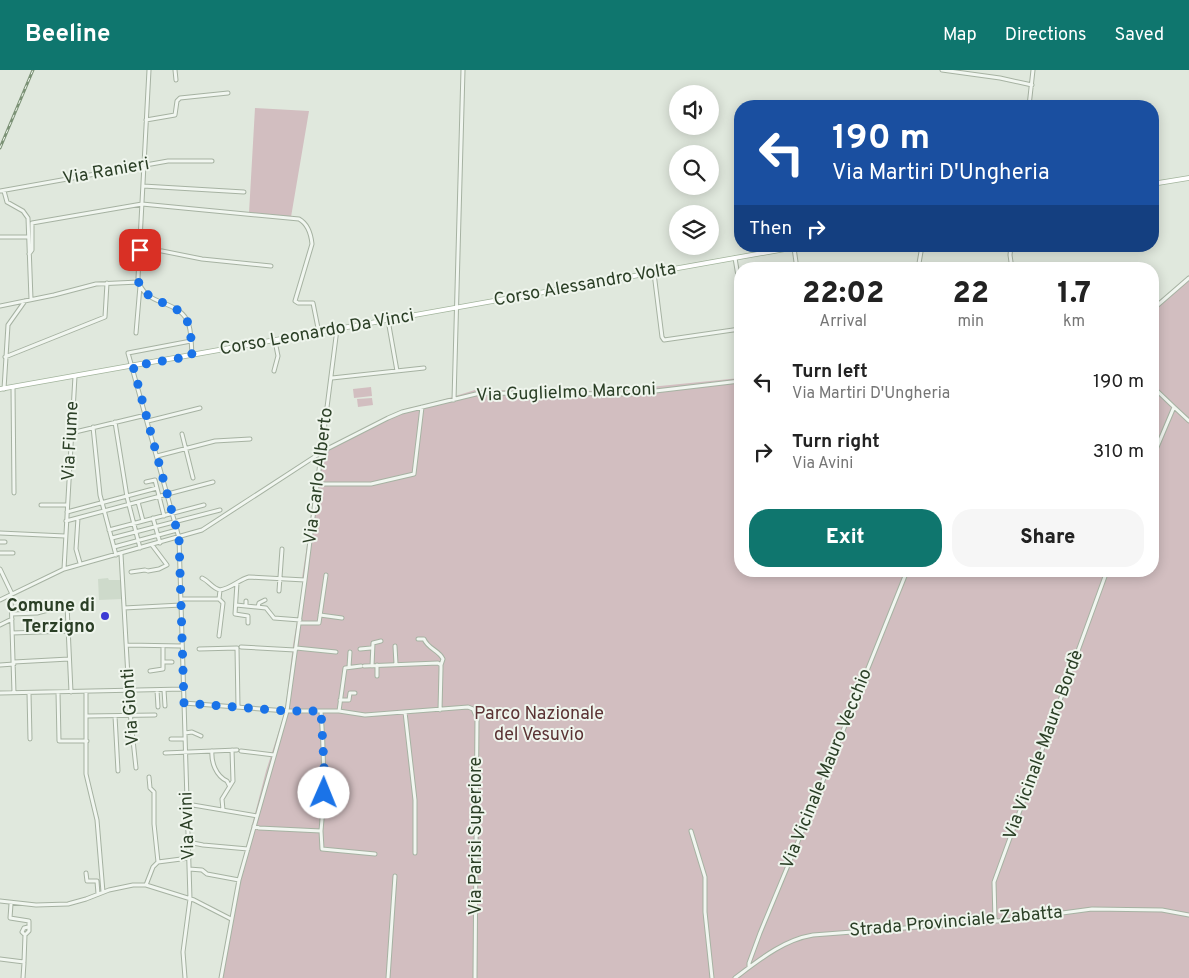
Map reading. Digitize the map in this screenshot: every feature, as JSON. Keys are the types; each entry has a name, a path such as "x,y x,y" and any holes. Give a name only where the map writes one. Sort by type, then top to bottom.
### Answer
{"main road":[{"path":"1159,183 1189,178"},
{"name":"Corso Alessandro Volta","path":"456,308 770,252"},
{"name":"Corso Leonardo Da Vinci","path":"2,389 456,308"}],"street":[{"path":"136,333 149,70"},
{"path":"175,70 176,80"},
{"path":"454,400 463,70"},
{"path":"942,70 1000,78 1032,85"},
{"path":"1030,100 1033,70"},
{"path":"146,120 175,115 177,101 180,98 228,92"},
{"name":"Via Ranieri","path":"2,191 174,160 212,161"},
{"path":"143,186 244,192"},
{"path":"2,191 7,202 23,211 28,218 31,299"},
{"path":"29,254 32,250 32,223 142,204 302,220 311,236 312,244 295,301 298,303 313,303 319,333"},
{"path":"0,237 28,236"},
{"path":"140,250 162,251 202,259 271,266"},
{"path":"735,258 736,262"},
{"path":"654,273 662,337 664,340 734,330"},
{"path":"1159,304 1189,278"},
{"path":"0,306 93,285 106,283 139,284"},
{"path":"5,357 105,317 106,283"},
{"path":"139,284 147,295 183,314 188,323 192,356"},
{"path":"2,389 10,322 25,301"},
{"path":"388,320 397,371"},
{"name":"Via Carlo Alberto","path":"221,978 239,880 287,711 306,580 337,330"},
{"path":"0,338 7,336"},
{"path":"274,371 278,356 275,340"},
{"path":"133,366 128,353 190,341"},
{"name":"Via Avini","path":"133,366 179,538 190,899 183,952 185,978"},
{"path":"332,378 424,368"},
{"name":"Via Fiume","path":"64,569 75,376"},
{"name":"Via Guglielmo Marconi","path":"0,600 64,569 196,533 212,525 322,453 402,412 480,393 630,394 734,382"},
{"path":"14,387 14,493"},
{"path":"1159,393 1189,421"},
{"path":"318,484 372,484 414,474 422,407"},
{"path":"1159,442 1174,407"},
{"path":"148,421 200,408"},
{"path":"71,433 146,415"},
{"path":"115,422 127,497 140,548"},
{"name":"Via Gionti","path":"93,427 102,503 118,554 136,768"},
{"path":"182,434 192,478"},
{"path":"157,456 216,441 250,439"},
{"path":"146,482 155,480 164,516"},
{"path":"66,522 213,482"},
{"path":"67,512 158,488"},
{"path":"138,502 143,521"},
{"name":"Via Fiume","path":"42,505 67,505"},
{"path":"109,530 204,505"},
{"path":"112,538 220,510"},
{"path":"78,518 76,548 80,564"},
{"path":"153,518 160,543"},
{"path":"114,546 177,530"},
{"path":"0,533 66,536"},
{"path":"0,542 5,542"},
{"path":"131,572 153,570 167,565 152,545"},
{"path":"279,590 282,549"},
{"path":"0,553 13,553"},
{"path":"0,569 11,594 14,693"},
{"path":"236,604 268,609 274,618 319,623 326,575"},
{"path":"202,578 208,581 214,589 220,590 231,587 249,577 306,580"},
{"name":"Via Vicinale Mauro Vecchio","path":"749,967 760,933 905,577"},
{"name":"Via Vicinale Mauro Bordè","path":"995,921 994,882 1105,577"},
{"path":"237,583 235,614 248,616 248,623"},
{"path":"228,594 231,587"},
{"path":"219,636 222,603 219,599 220,590"},
{"path":"181,599 219,599"},
{"path":"246,600 246,605"},
{"path":"258,607 259,603 265,600"},
{"path":"12,614 37,613 67,605 71,692"},
{"path":"124,608 181,606"},
{"path":"320,615 342,618"},
{"path":"0,625 12,619"},
{"path":"12,634 68,631"},
{"path":"418,639 424,640 432,650 440,654 443,660 441,665 440,710"},
{"path":"377,676 371,648 372,643 381,641"},
{"name":"Via Gionti","path":"127,645 165,646"},
{"path":"150,671 163,669 162,662 165,646 182,646"},
{"path":"395,646 396,664"},
{"path":"240,647 336,652"},
{"path":"199,649 236,648 238,707"},
{"path":"360,649 371,648"},
{"path":"349,667 350,652"},
{"path":"0,665 69,659"},
{"path":"162,662 172,662"},
{"path":"339,711 345,668 396,664 435,663 441,665"},
{"path":"0,693 184,689"},
{"path":"156,690 158,707"},
{"path":"164,690 165,706"},
{"path":"29,692 30,739"},
{"path":"58,692 59,741 87,741"},
{"path":"86,692 86,774 97,820 103,892"},
{"path":"340,700 349,702 350,693 356,693"},
{"name":"Via Parisi Superiore","path":"184,703 287,711 339,711 365,715 468,707 473,709 477,718 475,978"},
{"path":"321,711 324,765 322,849 375,854"},
{"path":"405,712 415,800 416,853"},
{"path":"87,716 155,715"},
{"path":"115,716 118,771"},
{"path":"185,733 192,732 201,736"},
{"path":"171,739 185,739"},
{"path":"212,751 212,762 220,778 227,781 229,786"},
{"path":"165,753 237,751 274,755"},
{"path":"223,810 222,799 226,796 229,786 233,781 237,751"},
{"path":"149,777 150,788 154,792 154,824 158,862"},
{"path":"187,804 257,816"},
{"path":"254,826 259,828 321,831"},
{"path":"691,831 705,877 712,978"},
{"path":"188,842 248,849"},
{"path":"146,885 153,867 158,862 189,858"},
{"path":"189,869 202,870 207,874 239,880"},
{"path":"86,873 87,880 97,881 98,894"},
{"path":"388,978 395,876"},
{"path":"0,901 12,904 68,904 86,900 103,892 133,885 146,885 190,899 231,919"},
{"path":"0,959 24,962 25,935 22,932 28,927 29,921 10,918 12,904"},
{"name":"Strada Provinciale Zabatta","path":"735,978 782,946 800,938 813,935 995,921 1107,908 1166,910 1189,915"},
{"path":"23,978 24,963"}],"shaded area":[{"path":"108,578 109,580 121,580 122,599 99,600 98,579"}],"green space":[{"path":"255,108 309,111 291,217 249,213"},
{"name":"Parco Nazionale del Vesuvio","path":"1189,277 1189,978 219,978 236,887 266,771 285,712 293,645 304,581 302,578 321,454 387,417 408,408 423,406 475,390 610,391 734,379 734,577 1159,577 1159,303"},
{"path":"371,387 372,396 354,398 353,389"},
{"path":"372,398 373,405 358,407 357,399"}],"railway":[{"path":"0,148 33,70"}],"place":[{"name":"Comune di Terzigno","path":"105,616"}],"route":[{"path":"140,250 138,278 141,289 147,295 183,314 190,331 192,356 133,366 179,538 184,703 287,711 321,711 324,745 324,793"}]}
